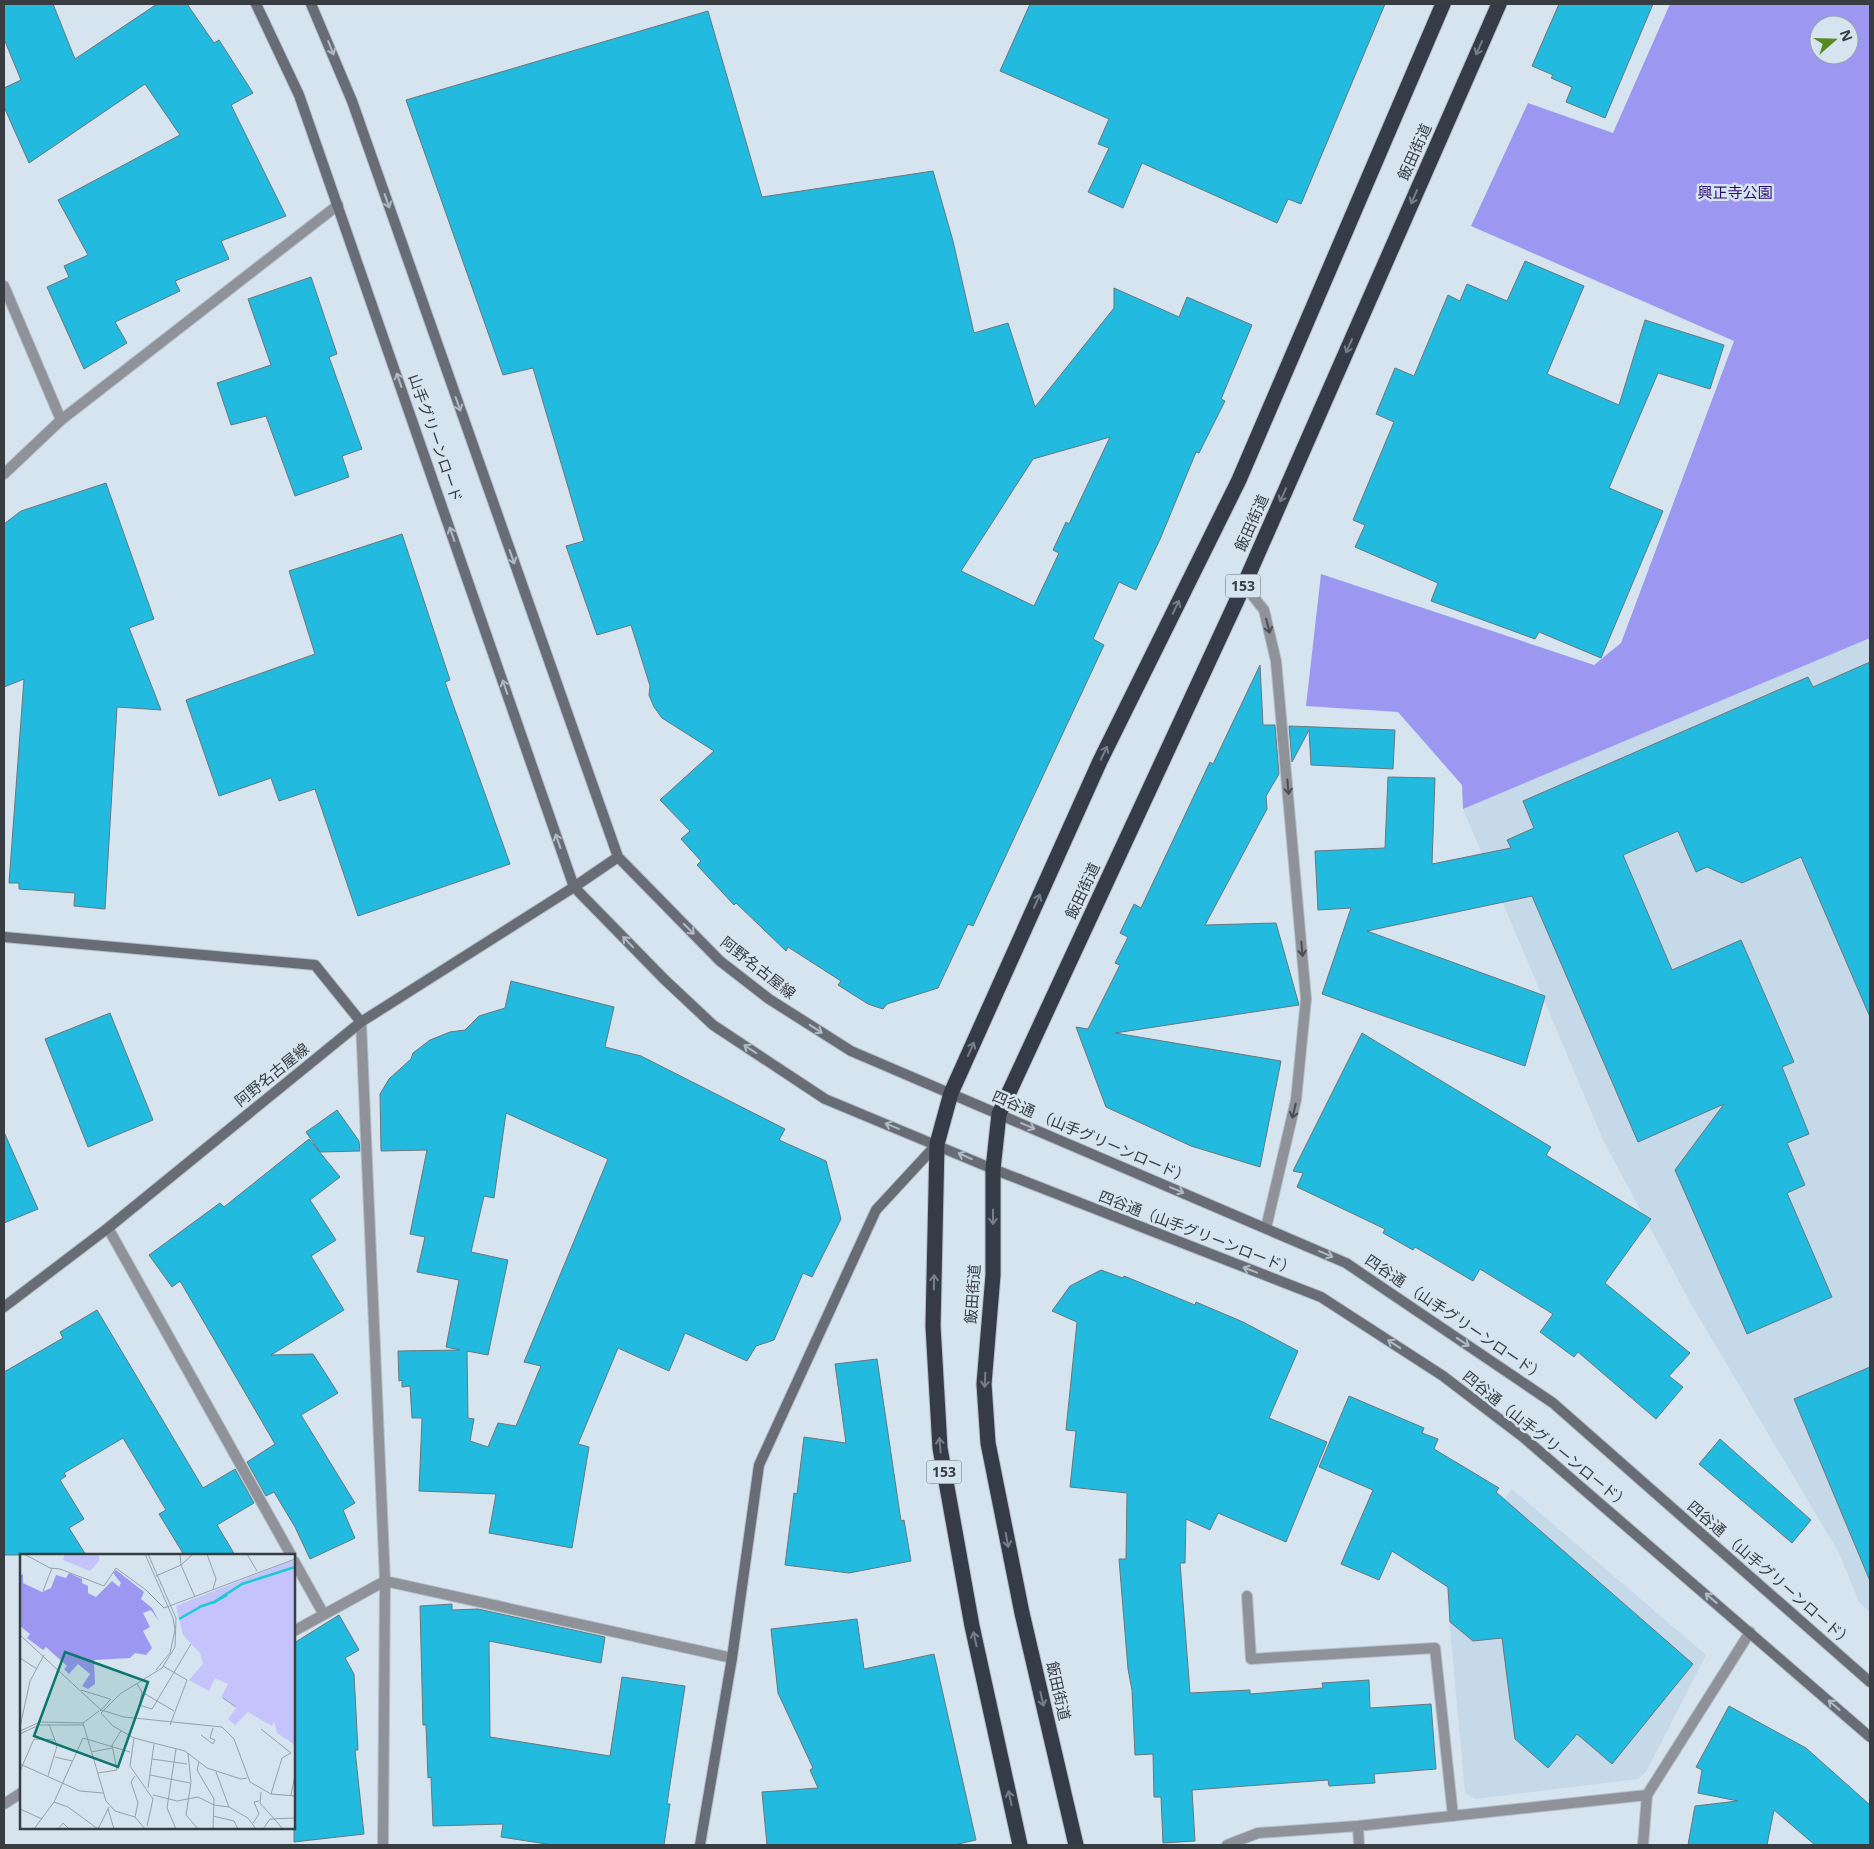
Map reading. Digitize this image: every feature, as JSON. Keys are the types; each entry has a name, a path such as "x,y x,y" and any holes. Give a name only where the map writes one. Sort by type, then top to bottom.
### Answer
{"highway":[{"name":"飯田街道","path":"1020,1845 972,1626 940,1448 933,1326 937,1144 951,1094 1100,761 1239,480 1443,4"},
{"name":"飯田街道","path":"1076,1845 1022,1613 988,1444 984,1384 993,1275 993,1169 999,1114 1244,585 1499,4"}],"street":[{"name":"山手グリーンロード","path":"256,4 299,95 574,887"},
{"path":"311,4 352,101 618,857"},
{"path":"4,474 62,420 338,205"},
{"path":"4,286 62,420"},
{"path":"1244,585 1264,610 1276,661 1306,999 1296,1100 1266,1228"},
{"name":"阿野名古屋線","path":"4,1308 108,1228 361,1022 618,857 720,961 769,998 851,1052 951,1094"},
{"path":"574,887 664,979 713,1025 825,1099 937,1144 876,1210 758,1465 732,1658 700,1845"},
{"path":"4,937 315,965 361,1022 385,1581 383,1845"},
{"name":"四谷通 （山手グリーンロード）","path":"951,1094 1346,1263 1554,1403 1870,1682"},
{"name":"四谷通（山手グリーンロード）","path":"937,1144 993,1169 1321,1297 1443,1376 1523,1437 1870,1737"},
{"path":"108,1228 290,1554"},
{"path":"295,1563 323,1613"},
{"path":"295,1630 323,1613 385,1581 732,1658"},
{"path":"1248,1596 1251,1659 1435,1648 1453,1816"},
{"path":"1642,1845 1647,1795 1750,1632"},
{"path":"4,1804 20,1794"},
{"path":"1227,1845 1258,1833 1358,1826 1647,1795"},
{"path":"1358,1826 1359,1845"}],"shaded area":[{"path":"1870,638 1870,1613 1859,1602 1839,1553 1691,1304 1604,1142 1463,809"},
{"path":"1512,1489 1706,1655 1646,1772 1638,1779 1475,1799 1465,1793 1445,1573"}],"green space":[{"name":"興正寺公園","path":"1670,4 1870,4 1870,638 1463,809 1462,785 1398,712 1306,706 1321,574 1594,665 1621,643 1734,341 1471,226 1528,103 1613,133"}],"building":[{"path":"4,4 53,4 75,59 157,4 187,4 214,43 219,40 253,93 231,105 286,216 221,241 229,259 175,281 180,291 115,322 127,343 84,369 47,287 69,277 64,266 88,255 58,200 180,135 145,84 29,163 4,107 4,88 21,80 4,39"},
{"path":"1030,4 1385,4 1301,204 1288,199 1277,223 1142,163 1123,208 1088,192 1109,148 1098,144 1109,119 1000,71"},
{"path":"1559,4 1653,4 1605,118 1566,102 1572,87 1551,78 1553,75 1532,66"},
{"path":"708,11 762,197 933,171 953,241 974,333 1008,323 1035,407 1114,308 1114,288 1179,317 1187,297 1252,325 1221,399 1225,401 1199,453 1196,452 1161,537 1136,590 1119,582 1093,639 1104,645 973,926 968,924 938,988 887,1004 883,1009 868,1004 838,985 841,981 788,947 786,951 736,903 734,905 697,865 701,861 681,839 690,831 660,800 714,751 662,718 654,707 649,695 650,686 631,625 597,635 566,546 584,541 533,368 503,375 406,100","holes":["1110,437 1069,524 1066,522 1053,550 1059,553 1034,606 961,571 1033,459"]},
{"path":"1525,261 1584,286 1547,374 1619,405 1645,320 1724,345 1710,389 1658,373 1609,488 1663,511 1601,658 1539,632 1535,639 1431,601 1438,583 1355,547 1365,525 1353,520 1394,422 1376,414 1395,368 1414,376 1448,295 1460,301 1467,284 1507,301"},
{"path":"311,277 337,354 329,357 362,449 342,456 349,477 295,496 266,416 231,425 217,383 271,365 248,299"},
{"path":"106,483 154,619 129,628 161,710 117,707 105,909 74,906 75,893 19,889 19,883 9,883 24,679 4,687 4,524 21,511"},
{"path":"402,534 450,680 445,682 510,864 358,916 315,789 279,801 271,778 219,796 186,700 315,654 289,571"},
{"path":"1870,662 1870,1017 1801,857 1742,883 1707,867 1696,872 1678,831 1623,855 1672,970 1741,940 1794,1062 1782,1067 1809,1134 1787,1143 1805,1185 1787,1193 1832,1297 1747,1334 1675,1170 1724,1104 1638,1142 1532,896 1367,931 1545,996 1525,1066 1322,994 1351,908 1318,910 1315,851 1385,848 1388,777 1435,778 1432,864 1511,848 1507,840 1534,828 1523,801 1808,677 1813,687"},
{"path":"1260,665 1263,725 1275,725 1279,774 1266,796 1267,809 1205,925 1276,923 1299,1005 1115,1033 1281,1061 1260,1167 1191,1146 1106,1107 1076,1027 1088,1029 1120,965 1115,963 1128,937 1120,933 1134,904 1141,908 1210,762 1213,764"},
{"path":"1289,726 1395,730 1393,769 1311,765 1309,730 1292,762"},
{"path":"511,981 614,1007 605,1047 641,1056 785,1129 779,1140 826,1161 841,1219 812,1277 803,1273 774,1340 756,1346 747,1361 685,1333 669,1371 618,1348 578,1444 589,1447 572,1548 489,1533 496,1494 419,1491 422,1418 412,1418 410,1386 402,1387 402,1380 399,1381 398,1351 460,1350 446,1347 459,1280 417,1272 425,1237 410,1234 427,1150 381,1151 380,1094 389,1079 411,1059 413,1053 430,1040 450,1032 465,1030 479,1016 505,1008","holes":["506,1113 608,1159 524,1362 541,1366 516,1426 498,1423 488,1447 470,1441 474,1419 468,1418 467,1351 488,1355 508,1260 471,1252 484,1196 494,1198"]},
{"path":"110,1013 153,1120 88,1147 45,1039"},
{"path":"1362,1033 1551,1147 1546,1155 1651,1219 1605,1283 1690,1353 1669,1376 1683,1387 1656,1419 1578,1352 1574,1357 1540,1332 1553,1314 1480,1269 1473,1281 1415,1247 1413,1250 1383,1233 1385,1229 1297,1187 1303,1173 1293,1171"},
{"path":"337,1110 359,1141 360,1151 320,1152 306,1132"},
{"path":"4,1132 38,1209 4,1223"},
{"path":"309,1139 340,1177 310,1200 336,1240 311,1256 344,1310 271,1355 313,1354 338,1393 301,1415 355,1503 343,1510 355,1538 310,1559 295,1527 274,1492 266,1496 247,1462 275,1444 180,1281 172,1287 149,1255 220,1203 224,1207"},
{"path":"1101,1270 1123,1278 1124,1276 1195,1305 1196,1302 1243,1322 1298,1351 1269,1418 1327,1442 1286,1542 1218,1513 1210,1530 1186,1519 1185,1563 1180,1563 1190,1693 1250,1690 1250,1694 1323,1688 1322,1683 1369,1680 1370,1708 1431,1704 1436,1769 1374,1774 1375,1783 1329,1786 1328,1780 1192,1790 1195,1841 1163,1843 1161,1797 1154,1797 1153,1754 1135,1755 1132,1690 1128,1669 1119,1559 1126,1559 1127,1493 1070,1487 1076,1431 1066,1430 1077,1322 1052,1311 1070,1286"},
{"path":"97,1310 203,1488 235,1469 254,1503 217,1525 234,1554 183,1554 159,1514 166,1510 123,1438 64,1473 66,1476 60,1480 84,1519 69,1528 85,1554 4,1555 4,1372 63,1338 60,1332"},
{"path":"877,1359 901,1521 904,1520 911,1561 849,1573 785,1565 794,1493 797,1494 804,1437 846,1443 835,1364"},
{"path":"1870,1367 1870,1581 1794,1399"},
{"path":"1349,1396 1424,1428 1422,1433 1438,1439 1434,1449 1499,1488 1496,1492 1693,1664 1612,1764 1577,1734 1548,1768 1515,1739 1502,1638 1473,1641 1450,1622 1448,1587 1392,1551 1379,1580 1341,1564 1373,1490 1319,1467"},
{"path":"1720,1439 1811,1520 1792,1543 1699,1464"},
{"path":"452,1604 452,1610 478,1609 605,1637 601,1663 489,1641 490,1737 610,1756 622,1677 685,1686 667,1804 670,1804 664,1845 553,1845 501,1837 503,1824 433,1826 431,1777 428,1778 426,1725 423,1725 420,1606"},
{"path":"339,1615 359,1650 345,1658 354,1674 358,1750 355,1750 364,1834 294,1842 295,1642"},
{"path":"857,1619 864,1669 934,1654 976,1840 954,1845 767,1845 762,1792 818,1788 810,1770 813,1768 778,1693 771,1629"},
{"path":"1729,1706 1806,1748 1870,1805 1870,1845 1815,1845 1774,1810 1767,1845 1688,1845 1695,1806 1738,1801 1698,1793 1702,1770 1696,1767"}]}
